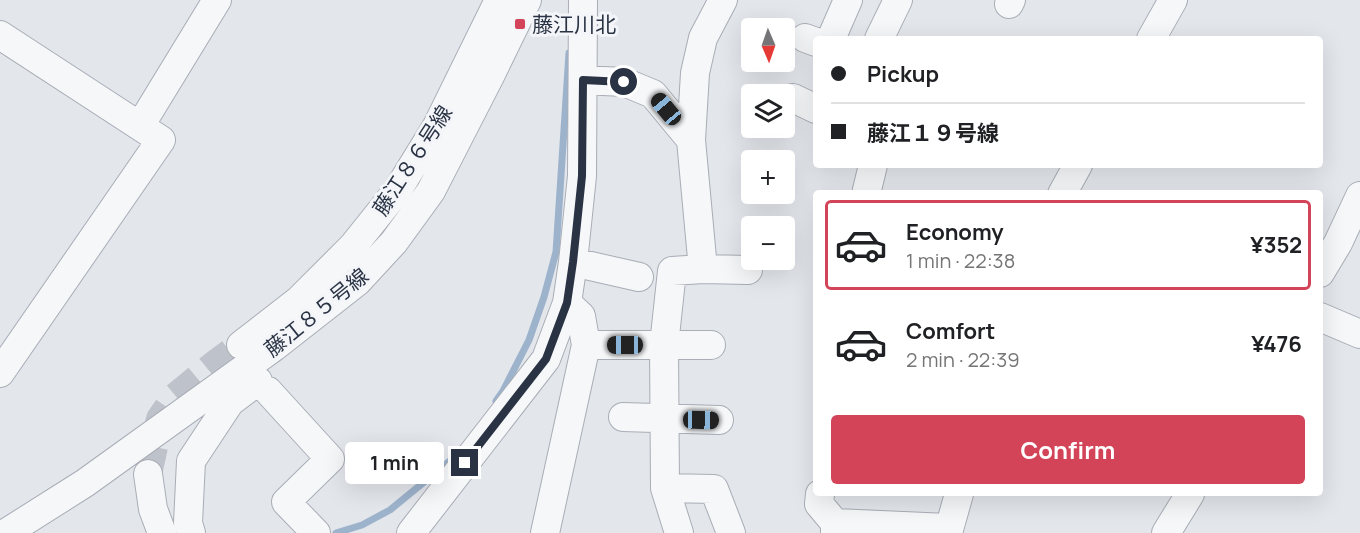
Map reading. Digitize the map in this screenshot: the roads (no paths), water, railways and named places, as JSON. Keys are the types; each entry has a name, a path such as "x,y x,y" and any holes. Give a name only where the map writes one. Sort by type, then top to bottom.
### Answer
{"street":[{"path":"140,126 217,0"},
{"name":"藤江８６号線","path":"242,345 299,300 353,246 397,191 437,126 499,0"},
{"name":"藤江８５号線","path":"6,533 85,483 274,347 357,282 394,242 431,191 527,0"},
{"path":"411,533 546,359 567,303 582,176 583,0"},
{"path":"703,269 691,140 695,73 703,38 723,0"},
{"path":"819,36 848,0"},
{"path":"880,36 898,0"},
{"path":"1153,36 1173,0"},
{"path":"0,35 161,140 9,340 0,373"},
{"path":"583,80 624,82 653,94 691,140"},
{"path":"867,190 872,168"},
{"path":"1064,190 1076,168"},
{"path":"1323,268 1338,243 1360,196"},
{"path":"573,262 639,277"},
{"path":"679,533 665,488 664,345 672,271 741,270"},
{"path":"191,533 188,523 191,461 230,402 313,340 357,282"},
{"path":"546,533 586,345 581,316 567,303"},
{"path":"1323,319 1360,334"},
{"path":"586,345 711,345"},
{"path":"268,391 330,459 286,502 312,530"},
{"path":"623,417 720,420"},
{"path":"148,474 153,509 162,533"},
{"path":"665,488 714,489 731,533"},
{"path":"820,496 819,504 835,528 948,531 957,496"},
{"path":"1166,533 1189,496"}],"waterway":[{"path":"496,401 529,340 556,252 569,53"},
{"path":"336,533 362,525 390,510 451,460"}],"tunnel":[{"path":"148,474 160,419 175,397 241,345"}],"place":[{"name":"藤江川北","path":"520,24"}]}
